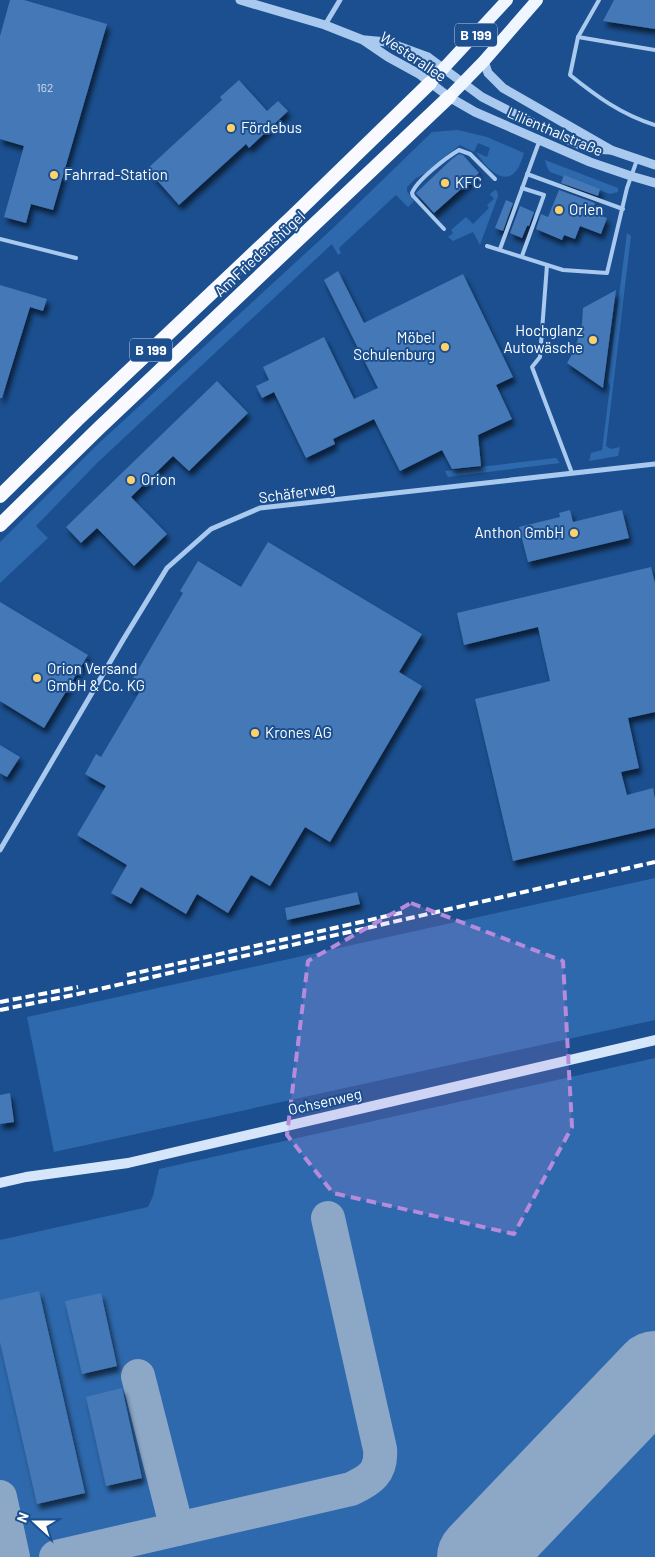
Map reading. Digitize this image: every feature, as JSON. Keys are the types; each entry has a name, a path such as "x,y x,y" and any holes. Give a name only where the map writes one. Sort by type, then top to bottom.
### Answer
{"highway":[{"name":"Am Friedenshügel","path":"0,496 76,420 303,207 430,82"},
{"name":"Am Friedenshügel","path":"0,525 99,428 449,97"}],"main road":[{"name":"Am Friedenshügel","path":"430,82 507,0"},
{"name":"Am Friedenshügel","path":"449,97 484,62 538,0"},
{"name":"Ochsenweg","path":"0,1183 26,1177 128,1163 655,1040"}],"street":[{"name":"Westerallee","path":"240,0 325,26 362,40 419,74 449,97"},
{"path":"325,26 340,0"},
{"name":"Westerallee","path":"362,40 387,42 428,58 444,68 462,84"},
{"name":"Lilienthalstraße","path":"484,62 488,73 503,88 611,150 655,165"},
{"name":"Lilienthalstraße","path":"462,84 491,102 562,138 591,149 611,150"},
{"name":"Lilienthalstraße","path":"449,97 475,112 539,142 655,183"},
{"name":"Schäferweg","path":"0,850 167,568 211,529 260,508 655,464"}],"lane":[{"path":"599,0 578,37 570,75 606,103 641,121 655,125"},
{"path":"578,37 655,50"},
{"path":"500,249 539,142"},
{"path":"444,229 413,196 413,190 422,180 459,150 470,154 495,179"},
{"path":"487,246 563,270 607,273 622,209 637,160"},
{"path":"527,174 622,209"},
{"path":"522,188 544,195 522,256"},
{"path":"0,239 76,258"},
{"path":"547,265 540,357 532,367 572,473"}],"highlighted area":[{"path":"411,903 563,961 572,1127 514,1234 333,1193 287,1135 308,961"}],"shaded area":[{"path":"458,130 487,137 524,153 516,171 511,176 499,175 483,162 476,152 487,157 490,148 478,143 474,152 460,145 443,158 432,170 416,178 407,187 407,191 414,201 408,207 396,195 339,248 341,253 338,255 332,244 97,463 36,526 48,538 0,583 0,542 98,444 333,228 432,132"},
{"path":"545,160 618,188 618,192 610,194 550,172"},
{"path":"495,190 498,196 480,245 473,232 453,241 448,237 453,233 451,230 466,217 473,224 489,208 487,205 494,199 490,194"},
{"path":"627,233 631,236 606,446 611,449 620,447 618,456 589,461 591,453 602,450 610,386 608,382"},
{"path":"556,458 560,463 448,477 445,471"},
{"path":"655,878 655,1020 54,1152 27,1017"},
{"path":"655,1058 655,1557 0,1557 0,1240 148,1207 153,1196 159,1169"}],"building":[{"path":"10,0 24,0 107,24 53,210 31,204 26,223 4,217 24,146 0,139 0,36"},
{"path":"614,0 655,0 655,29 603,21"},
{"name":"Fördebus","path":"239,80 267,111 278,101 288,111 249,148 246,144 179,205 147,169 222,100 220,97"},
{"path":"459,154 463,155 479,173 434,213 416,193"},
{"path":"564,175 600,189 598,196 561,183"},
{"path":"559,190 595,203 592,212 607,218 601,234 580,226 575,239 564,235 562,240 536,229 541,214 548,217"},
{"path":"506,200 513,203 503,231 495,228"},
{"path":"520,206 534,212 522,238 510,233"},
{"path":"338,271 364,323 463,274 513,377 496,385 512,419 478,435 481,466 452,469 442,450 400,471 374,419 333,439 335,444 306,458 274,392 262,398 256,386 269,380 263,367 324,337 354,399 378,388 324,280"},
{"path":"0,285 47,299 43,311 30,307 2,398 0,398"},
{"name":"Hochglanz Autowäsche","path":"616,290 603,388 567,363 575,349 582,324 583,308"},
{"name":"Orion","path":"217,381 248,413 189,471 173,456 131,497 167,534 134,566 97,528 81,543 66,527"},
{"name":"Anthon GmbH","path":"570,510 573,522 622,510 629,538 528,562 519,527 560,517 559,513"},
{"name":"Krones AG","path":"268,542 422,634 399,672 422,686 330,842 305,827 270,886 251,875 228,913 197,894 186,914 141,887 131,904 111,893 127,865 77,835 106,786 85,774 96,754 101,757 140,691 129,685 183,593 180,591 198,561 241,587"},
{"path":"651,567 655,583 655,712 628,718 639,768 621,772 627,795 653,788 655,828 513,861 475,699 550,681 538,627 464,645 457,613"},
{"name":"Orion Versand GmbH & Co. KG","path":"0,602 88,655 44,728 0,701"},
{"path":"0,745 20,757 7,777 0,773"},
{"path":"357,892 360,904 287,920 285,908"},
{"path":"10,1093 14,1122 0,1124 0,1095"},
{"path":"39,1291 85,1493 37,1504 0,1342 0,1300"},
{"path":"101,1293 117,1366 82,1374 65,1301"},
{"path":"122,1388 142,1478 106,1486 86,1397"}],"taxiway":[{"path":"56,1557 351,1489 373,1475 379,1464 380,1449 328,1218"},
{"path":"138,1376 177,1529"},
{"path":"0,1497 13,1557"}],"runway":[{"path":"479,1557 655,1373"}],"railway":[{"path":"0,1010 78,994 655,862"},
{"path":"127,975 405,912"},
{"path":"0,1002 78,987"}],"place":[{"name":"Fördebus","path":"231,128"},
{"name":"Fahrrad-Station","path":"54,175"},
{"name":"KFC","path":"445,183"},
{"name":"Orlen","path":"559,210"},
{"name":"Hochglanz Autowäsche","path":"593,340"},
{"name":"Möbel Schulenburg","path":"445,347"},
{"name":"Orion","path":"131,480"},
{"name":"Anthon GmbH","path":"574,533"},
{"name":"Orion Versand GmbH & Co. KG","path":"37,678"},
{"name":"Krones AG","path":"255,733"}]}
